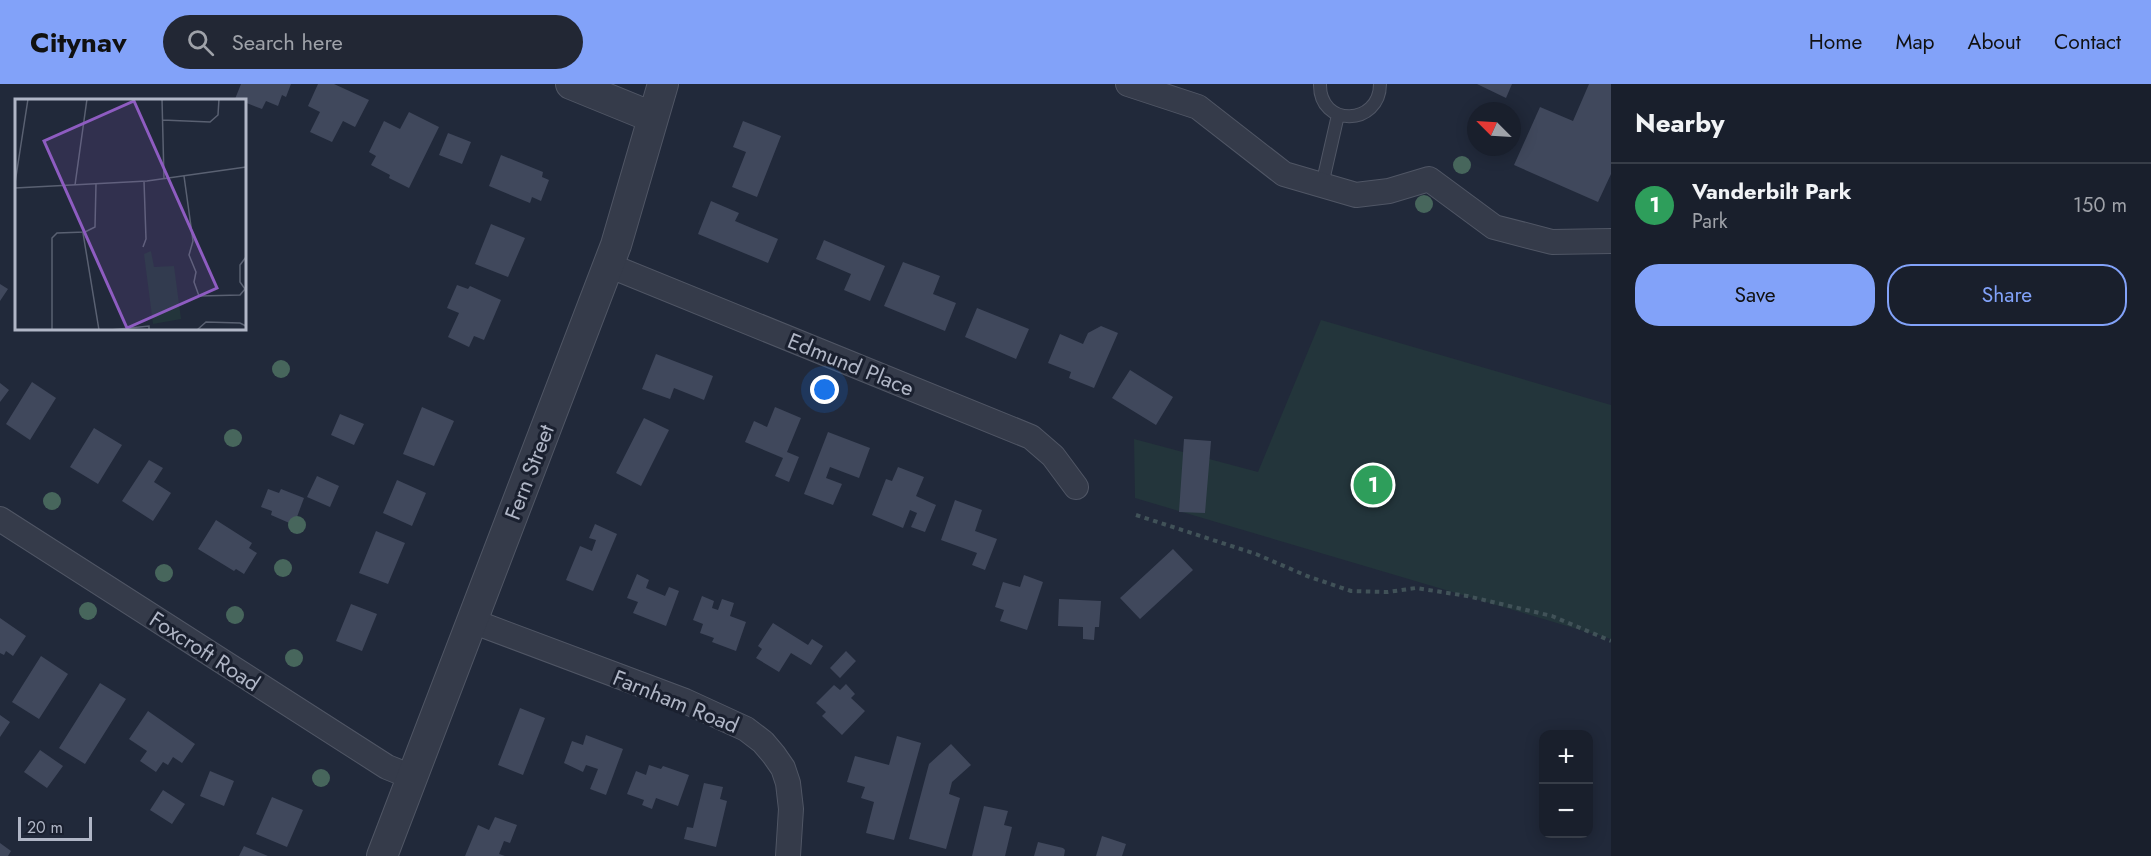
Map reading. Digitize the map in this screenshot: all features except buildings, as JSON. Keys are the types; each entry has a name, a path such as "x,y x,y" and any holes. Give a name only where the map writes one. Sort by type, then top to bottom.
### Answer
{"street":[{"path":"571,84 652,117"},
{"name":"Fern Street","path":"382,856 622,227 663,84"},
{"path":"1128,84 1198,107 1284,174 1356,195 1389,191 1429,179 1494,227 1552,242 1611,241"},
{"name":"Edmund Place","path":"608,265 1031,437 1053,456 1076,487"},
{"name":"Foxcroft Road","path":"0,519 387,767 412,777"},
{"name":"Farnham Road","path":"472,621 685,701 746,729 764,742 783,768 788,783 791,809 788,856"}],"lane":[{"path":"1320,84 1322,100 1338,115 1356,116 1366,112 1378,97 1380,84"},
{"path":"1322,185 1338,115"}],"path":[{"path":"1136,515 1256,554 1307,576 1351,591 1388,592 1416,588 1467,596 1552,616 1611,641"}],"shaded area":[{"path":"1321,320 1611,405 1611,639 1135,498 1134,439 1258,472"}],"place":[{"name":"Vanderbilt Park","path":"1373,485"}]}
